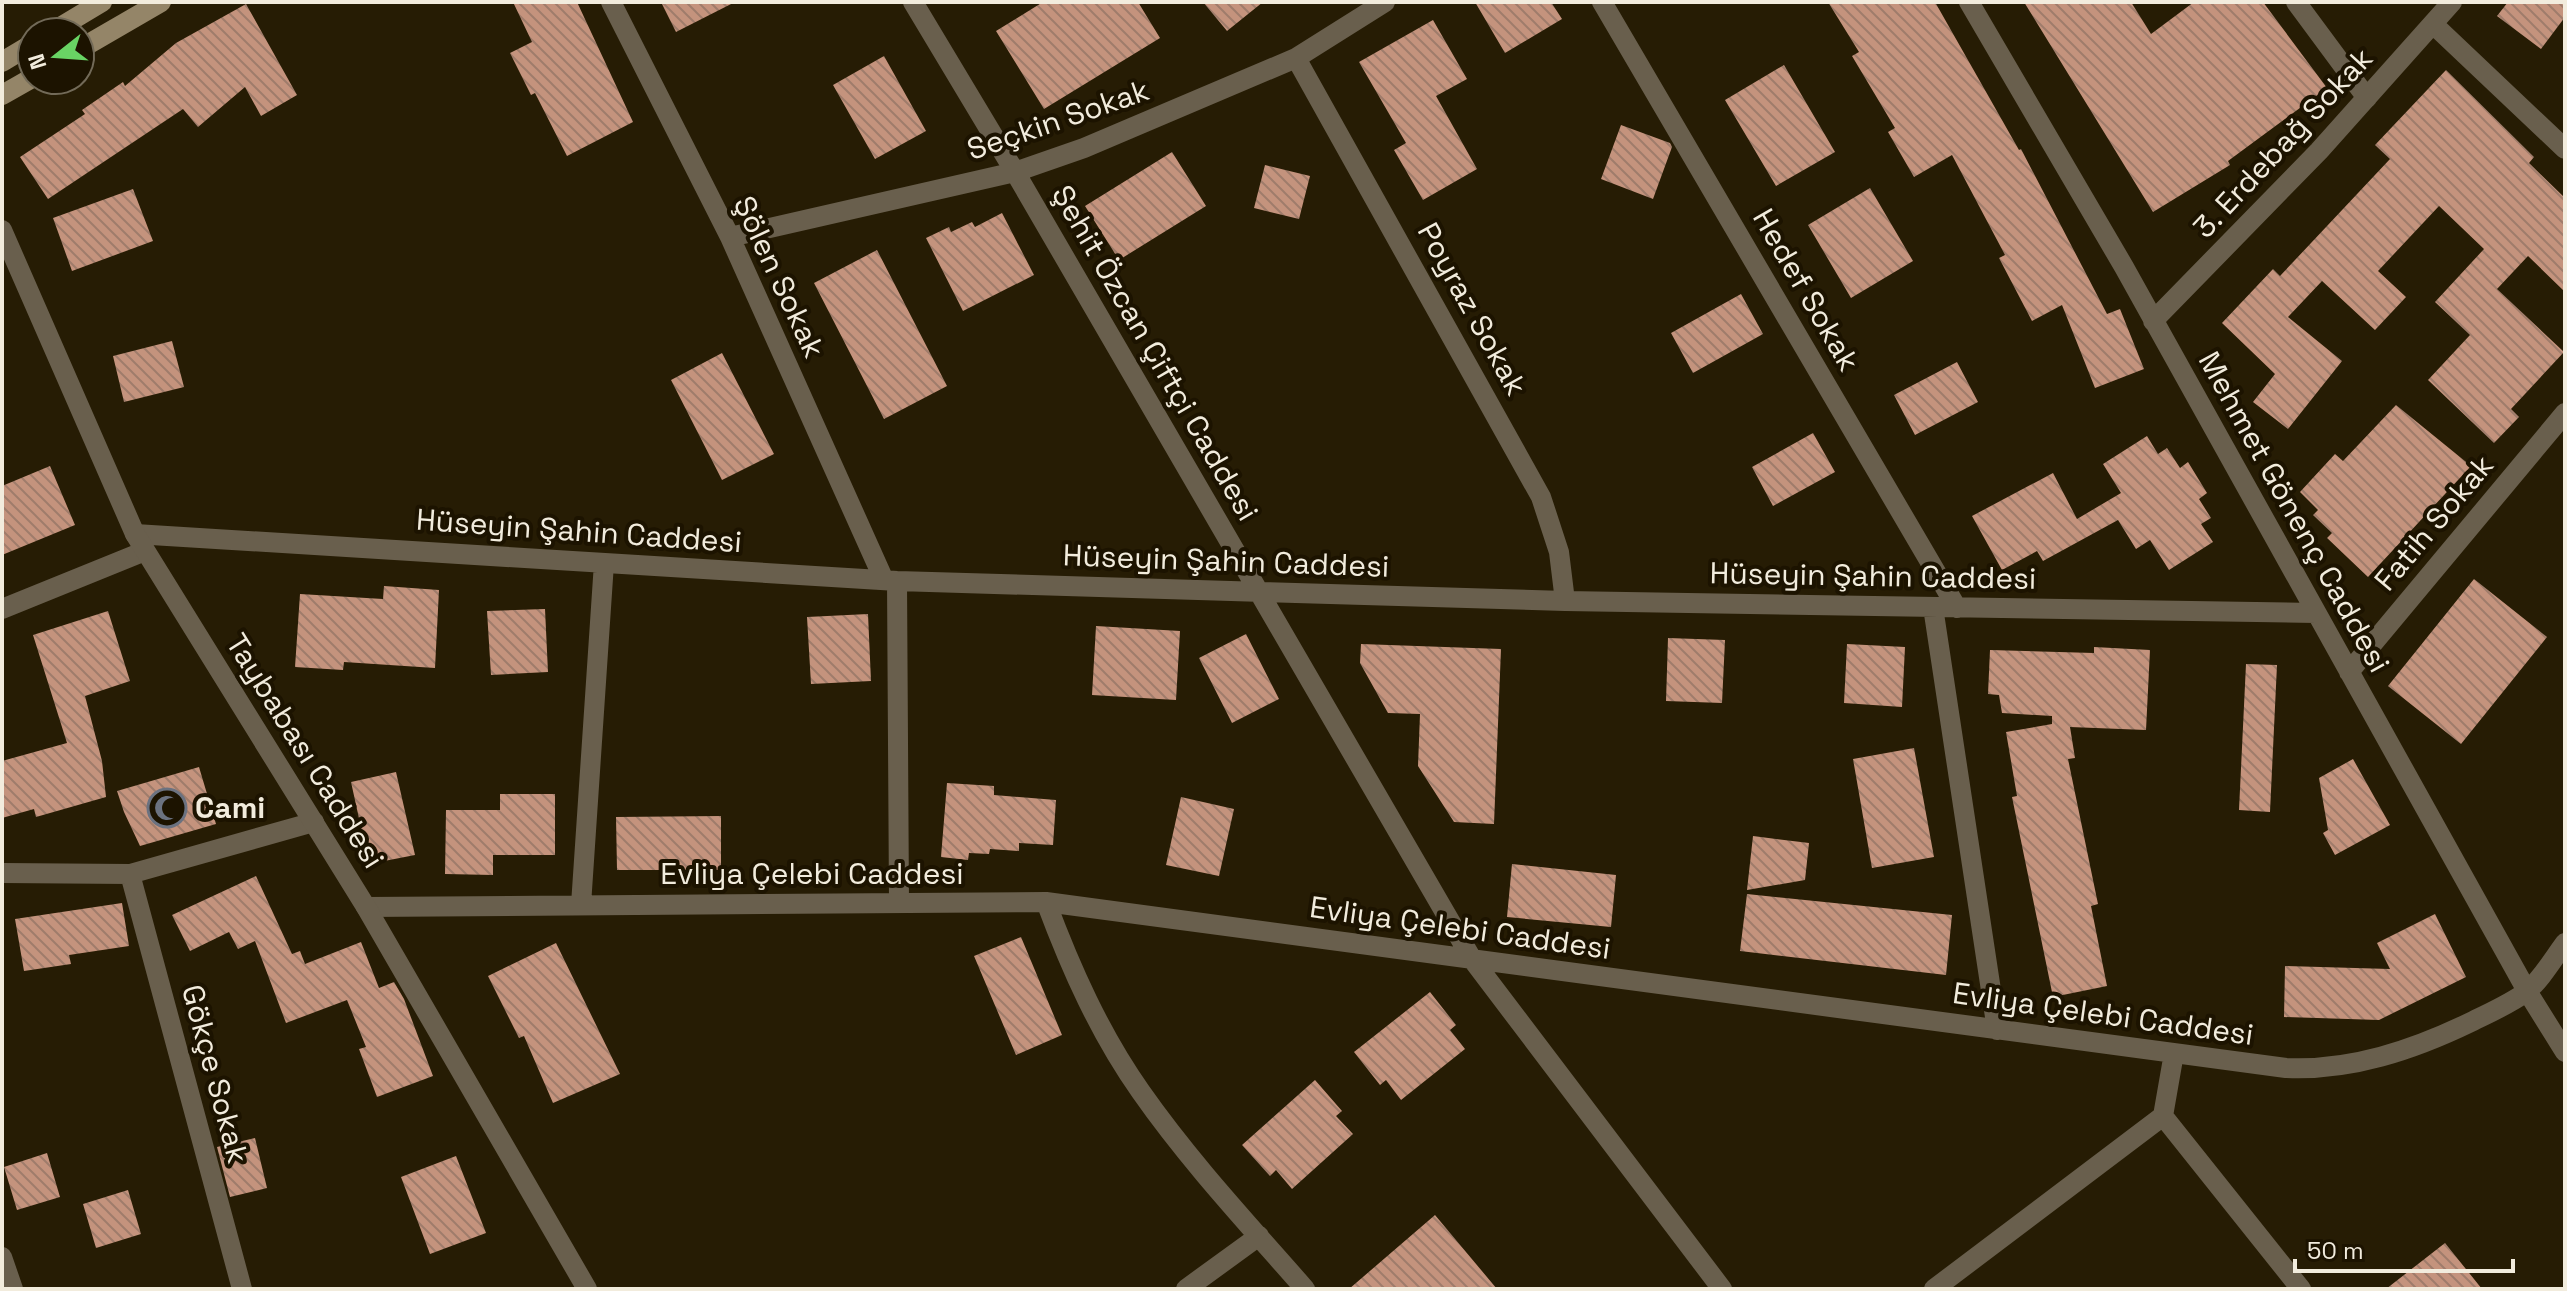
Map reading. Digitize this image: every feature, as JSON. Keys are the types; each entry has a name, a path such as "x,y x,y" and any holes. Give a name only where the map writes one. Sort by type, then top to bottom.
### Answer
{"main road":[{"path":"79,16 102,2"},
{"path":"96,40 161,2"}],"street":[{"name":"Şölen Sokak","path":"611,2 730,237 890,580"},
{"name":"Şehit Özcan Çiftçi Caddesi","path":"913,2 1472,959 1722,1289"},
{"name":"Seçkin Sokak","path":"730,237 1015,172 1151,121 1296,58 1385,2"},
{"name":"Hedef Sokak","path":"1602,2 1957,608"},
{"name":"Mehmet Gönenç Caddesi","path":"1969,2 2059,153 2527,991 2565,1052"},
{"path":"2296,2 2367,98"},
{"name":"3. Erdebağ Sokak","path":"2153,321 2258,216 2452,2"},
{"path":"2433,24 2565,149"},
{"name":"Poyraz Sokak","path":"1296,58 1541,497 1559,552 1565,601"},
{"name":"Taybabası Caddesi","path":"2,230 140,542 366,907 587,1289"},
{"name":"Fatih Sokak","path":"2349,672 2565,413"},
{"name":"Hüseyin Şahin Caddesi","path":"140,542 604,563 890,580 1565,601 2316,613"},
{"path":"2,609 140,542"},
{"path":"581,905 604,563"},
{"path":"890,580 899,903"},
{"path":"1933,607 1997,1030"},
{"path":"2,873 130,874 314,822"},
{"name":"Gökçe Sokak","path":"130,874 242,1289"},
{"path":"1046,902 1085,995 1140,1090 1174,1138 1305,1289"},
{"name":"Evliya Çelebi Caddesi","path":"366,907 1046,902 2286,1068 2335,1067 2373,1059 2437,1037 2490,1013 2527,991"},
{"path":"2527,991 2565,943"},
{"path":"1934,1289 2163,1116 2174,1053"},
{"path":"2163,1116 2301,1289"},
{"path":"1186,1289 1259,1236"},
{"path":"2,1257 13,1289"}],"building":[{"path":"513,2 577,2 633,122 567,156 535,93 531,95 510,53 532,42"},
{"path":"661,2 735,2 676,32"},
{"path":"1043,2 1138,2 1160,38 1044,109 996,31"},
{"path":"1203,2 1263,2 1227,31"},
{"path":"1475,2 1551,2 1562,19 1505,53"},
{"path":"1828,2 1935,2 2021,149 2107,314 2120,309 2144,369 2095,388 2062,305 2032,321 1999,258 2005,255 1952,155 1914,177 1888,132 1895,128 1852,56 1859,52"},
{"path":"2024,2 2131,2 2151,34 2194,2 2263,2 2327,88 2228,161 2230,165 2153,212"},
{"path":"2508,2 2565,2 2565,17 2541,49 2497,16"},
{"path":"246,4 297,95 261,116 245,87 198,127 183,109 48,199 20,157 85,114 82,110 123,82 125,86 176,43"},
{"path":"1433,20 1467,79 1436,96 1477,169 1423,200 1394,150 1406,143 1359,62"},
{"path":"884,56 926,131 875,159 833,85"},
{"path":"1784,65 1835,152 1776,186 1725,100"},
{"path":"2446,70 2534,157 2529,163 2565,198 2565,292 2528,256 2497,289 2564,352 2511,409 2519,417 2494,443 2428,380 2470,335 2435,302 2484,249 2439,206 2378,271 2406,297 2375,330 2322,281 2288,317 2342,361 2288,429 2253,402 2275,374 2222,323 2273,269 2280,276 2390,159 2375,145"},
{"path":"1621,125 1670,143 1672,147 1653,199 1601,179"},
{"path":"1172,152 1206,206 1119,260 1085,206"},
{"path":"1265,165 1310,176 1299,219 1254,208"},
{"path":"1870,188 1913,261 1851,298 1808,225"},
{"path":"133,189 153,241 72,271 53,218"},
{"path":"1002,213 1034,275 963,311 926,238 949,227 951,232 972,222 975,227"},
{"path":"877,250 947,386 884,419 814,283"},
{"path":"1741,294 1763,334 1693,373 1671,333"},
{"path":"172,341 184,387 124,402 113,356"},
{"path":"722,353 774,454 722,480 671,380"},
{"path":"1957,362 1978,402 1915,435 1894,395"},
{"path":"2396,405 2471,466 2368,577 2327,538 2332,533 2313,515 2318,510 2300,492 2335,454 2343,461"},
{"path":"1813,433 1835,472 1773,506 1752,467"},
{"path":"2147,436 2158,454 2167,448 2180,468 2188,462 2207,493 2199,499 2211,518 2201,524 2213,542 2169,570 2150,540 2136,549 2118,520 2043,561 2037,551 2002,570 1972,516 2053,473 2077,519 2121,493 2103,464"},
{"path":"50,466 75,525 2,555 2,486"},
{"path":"2474,579 2547,637 2461,744 2388,686"},
{"path":"384,586 439,590 435,668 344,662 343,670 295,667 300,594 383,599"},
{"path":"545,609 548,672 491,675 487,611"},
{"path":"108,611 130,681 85,696 102,761 106,797 36,817 34,809 2,818 2,761 67,743 33,635"},
{"path":"868,614 871,681 811,684 807,617"},
{"path":"1096,626 1180,631 1176,700 1092,695"},
{"path":"1246,634 1279,699 1232,723 1199,658"},
{"path":"1668,638 1725,640 1722,703 1666,701"},
{"path":"1361,644 1501,649 1494,824 1454,822 1418,766 1420,714 1388,713 1360,663"},
{"path":"1847,644 1905,647 1902,707 1844,703"},
{"path":"2094,647 2150,650 2146,730 2070,727 2075,758 2068,759 2098,904 2091,906 2107,986 2053,997 2012,797 2017,796 2006,732 2052,724 2052,716 2002,713 1999,695 1988,694 1990,650 2094,653"},
{"path":"2246,664 2277,665 2270,812 2239,810"},
{"path":"1914,748 1934,857 1872,868 1853,759"},
{"path":"2353,759 2390,825 2335,855 2323,833 2328,830 2319,778"},
{"name":"Cami","path":"199,767 216,824 140,846 117,791"},
{"path":"396,772 415,855 369,864 351,782"},
{"path":"947,783 994,786 994,795 1056,800 1053,845 1019,843 1019,851 990,849 989,854 969,853 968,860 941,857"},
{"path":"500,794 555,794 555,855 493,855 493,875 445,874 446,810 500,810"},
{"path":"1181,797 1234,809 1219,876 1166,865"},
{"path":"721,816 721,870 617,870 616,817"},
{"path":"1753,836 1809,843 1805,880 1747,890"},
{"path":"1512,864 1616,875 1611,927 1507,917"},
{"path":"256,876 292,954 300,951 305,964 361,942 379,988 394,982 404,999 433,1076 377,1097 359,1049 366,1047 347,1000 286,1023 255,941 238,949 229,932 190,951 172,915"},
{"path":"1747,894 1952,915 1946,975 1740,951"},
{"path":"122,903 129,946 69,955 71,964 24,971 15,919"},
{"path":"2435,914 2466,977 2379,1020 2284,1017 2285,966 2390,969 2377,943"},
{"path":"1021,937 1062,1035 1016,1055 974,956"},
{"path":"556,943 620,1074 553,1103 524,1036 519,1038 488,976"},
{"path":"1430,992 1456,1025 1450,1030 1465,1049 1401,1100 1386,1080 1380,1085 1354,1052"},
{"path":"1315,1080 1342,1111 1336,1116 1353,1134 1292,1189 1276,1170 1270,1176 1242,1145"},
{"path":"255,1138 267,1188 230,1197 217,1147"},
{"path":"47,1153 60,1197 17,1210 4,1167"},
{"path":"456,1156 486,1233 430,1254 401,1177"},
{"path":"128,1190 141,1234 96,1248 83,1204"},
{"path":"1435,1215 1497,1289 1349,1289"},
{"path":"2445,1243 2482,1289 2386,1289"}],"place":[{"name":"Cami","path":"167,808"}]}
